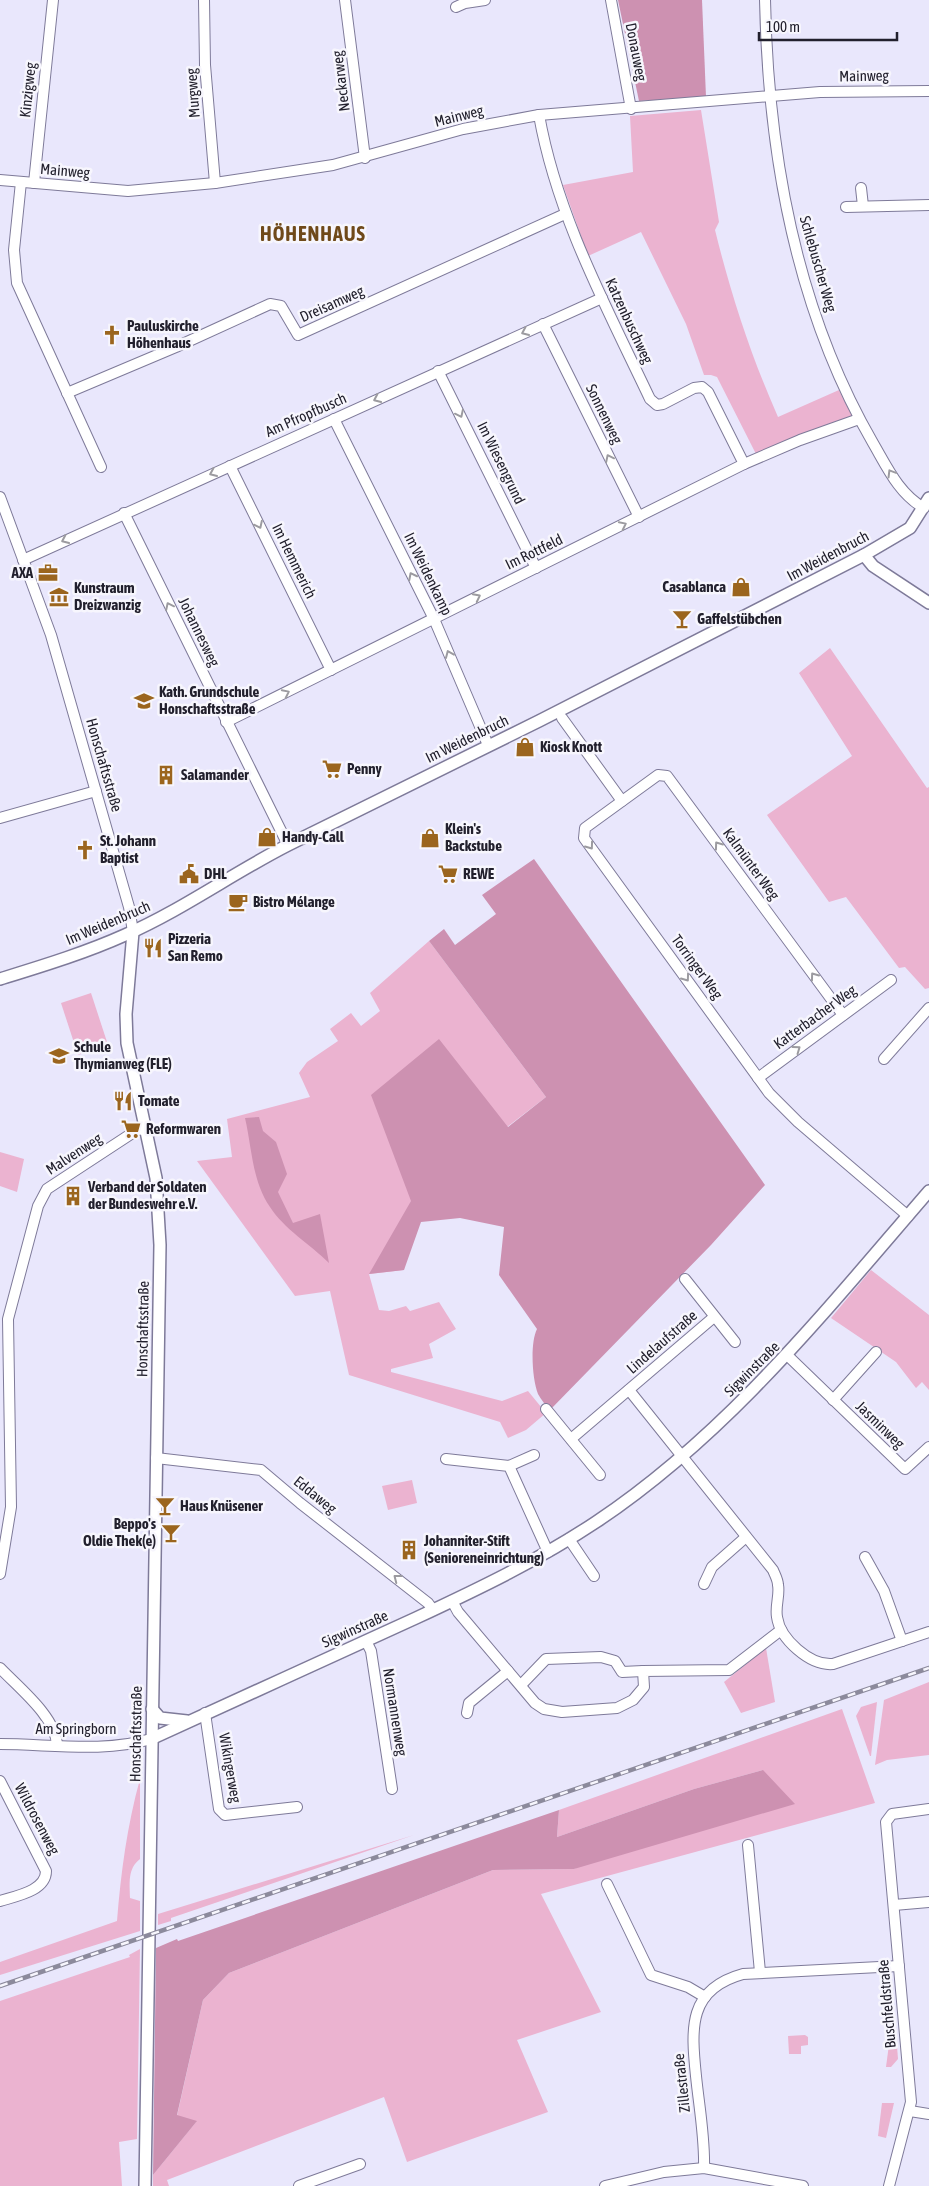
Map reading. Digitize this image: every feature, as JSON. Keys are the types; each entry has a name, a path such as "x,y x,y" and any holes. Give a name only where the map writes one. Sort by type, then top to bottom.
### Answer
{"street":[{"name":"Kinzigweg","path":"34,183 53,0"},
{"name":"Murgweg","path":"204,0 206,65 215,183"},
{"name":"Neckarweg","path":"345,0 365,158"},
{"path":"456,7 465,3 485,0"},
{"name":"Donauweg","path":"611,0 631,109"},
{"name":"Schlebuscher Weg","path":"765,0 771,95 782,185 806,284 824,337 859,419 900,487 926,503"},
{"name":"Mainweg","path":"0,180 128,191 215,183 300,171 365,158 463,129 539,115 631,109 771,95 883,90 929,91"},
{"name":"Katzenbuschweg","path":"539,115 547,157 565,214 602,298 653,403 663,404 694,388 702,387 708,392 744,464"},
{"path":"21,182 14,250 15,271 22,294 101,467"},
{"path":"861,188 863,206"},
{"path":"846,207 929,205"},
{"name":"Dreisamweg","path":"67,393 176,347 270,304 281,306 298,335 565,214"},
{"name":"Am Pfropfbusch","path":"23,560 602,298"},
{"name":"Sonnenweg","path":"543,324 639,517"},
{"name":"Im Wiesengrund","path":"438,371 536,568"},
{"name":"Im Weidenkamp","path":"334,418 434,619 488,745"},
{"name":"Im Rottfeld","path":"226,722 744,464 800,440 859,419"},
{"name":"Im Hemmerich","path":"230,466 331,670"},
{"name":"Honschaftsstraße","path":"0,497 51,635 129,907 133,932 126,1006 127,1043 156,1178 159,1231 145,2186"},
{"name":"Im Weidenbruch","path":"0,979 101,945 133,932 232,878 253,863 864,555 910,528 926,503"},
{"name":"Johannesweg","path":"124,513 190,650 288,845"},
{"path":"864,555 873,566 929,603"},
{"path":"562,718 622,801"},
{"name":"Kalmünter Weg","path":"622,801 658,775 668,776 843,1015"},
{"path":"0,818 96,790"},
{"name":"Torringer Weg","path":"622,801 585,828 584,838 758,1078 798,1122 908,1216"},
{"name":"Katterbacher Weg","path":"758,1078 891,980"},
{"path":"884,1059 929,1008"},
{"name":"Malvenweg","path":"0,1574 11,1507 8,1319 38,1206 48,1189 137,1130 146,1129"},
{"name":"Sigwinstraße","path":"151,1739 452,1601 548,1552 623,1502 683,1456 788,1355 908,1216 926,1199"},
{"name":"Lindelaufstraße","path":"685,1279 735,1342"},
{"name":"Lindelaufstraße","path":"571,1439 714,1317"},
{"name":"Jasminweg","path":"833,1400 876,1352"},
{"name":"Jasminweg","path":"788,1355 905,1469 929,1447"},
{"name":"Lindelaufstraße","path":"629,1390 773,1570 778,1585 776,1610 781,1630"},
{"path":"546,1409 600,1475"},
{"path":"446,1458 510,1466 534,1455"},
{"name":"Eddaweg","path":"156,1458 261,1470 414,1591 433,1610"},
{"path":"510,1466 548,1552"},
{"path":"704,1584 712,1567 746,1538"},
{"path":"569,1539 594,1576"},
{"path":"865,1557 884,1590 902,1641"},
{"path":"452,1601 458,1612 535,1703 544,1709 562,1712 617,1708 633,1700 644,1687 643,1671"},
{"path":"521,1685 546,1659 601,1657 615,1662 622,1672 729,1670 781,1630 804,1654 824,1665 833,1664 929,1632"},
{"name":"Normannenweg","path":"366,1641 371,1651 392,1789"},
{"path":"0,1668 48,1719 56,1732 57,1745"},
{"path":"467,1713 469,1703 508,1671"},
{"path":"152,1708 160,1718 189,1721"},
{"name":"Wikingerweg","path":"205,1713 219,1809 225,1815 297,1807"},
{"name":"Am Springborn","path":"0,1744 129,1744 151,1739"},
{"name":"Wildrosenweg","path":"0,1781 46,1870 46,1876 41,1884 30,1891 0,1901"},
{"name":"Buschfeldstraße","path":"889,2186 910,2111 888,1817 892,1814 929,1809"},
{"path":"748,1845 760,1972"},
{"path":"607,1884 651,1976 688,1987 704,1997"},
{"path":"894,1905 929,1902"},
{"name":"Zillestraße","path":"704,2168 692,2039 695,2016 704,1997 713,1988 732,1977 760,1972 899,1966"},
{"path":"910,2111 929,2114"},
{"path":"298,2186 360,2164"},
{"path":"605,2186 664,2172 704,2168 803,2186"}],"shaded area":[{"path":"618,0 702,0 706,97 639,101"},
{"path":"701,110 719,222 715,230 742,325 778,417 839,390 853,418 756,454 717,377 704,375 686,324 641,232 588,256 563,185 633,172 630,116"},
{"path":"830,648 927,788 929,787 929,988 925,989 905,967 899,968 846,897 829,902 767,815 852,756 799,673"},
{"path":"534,859 765,1185 711,1245 550,1410 538,1394 534,1379 533,1343 537,1329 499,1275 504,1227 460,1218 421,1222 404,1270 369,1274 411,1201 371,1095 439,1039 508,1127 546,1097 429,941 444,929 455,945 496,914 482,895"},
{"path":"429,941 546,1097 411,1201 404,1270 369,1274 379,1310 389,1311 406,1306 410,1311 439,1302 456,1329 429,1344 433,1358 391,1369 391,1372 502,1401 528,1391 546,1413 526,1430 508,1438 500,1422 349,1375 330,1291 295,1296 197,1161 232,1157 227,1119 310,1097 299,1073 307,1062 338,1041 330,1029 351,1013 361,1026 380,1011 370,993"},
{"path":"91,993 108,1045 78,1055 61,1003"},
{"path":"259,1117 263,1131 276,1142 287,1174 278,1192 293,1223 320,1214 329,1263 282,1222 264,1197 253,1164 245,1118"},
{"path":"0,1152 24,1159 17,1192 0,1186"},
{"path":"871,1270 929,1315 929,1390 922,1382 916,1388 896,1362 831,1318"},
{"path":"412,1480 417,1503 388,1510 382,1486"},
{"path":"766,1648 775,1702 741,1713 724,1682"},
{"path":"929,1682 929,1755 887,1760 875,1765 884,1700"},
{"path":"877,1702 870,1756 856,1716 861,1707"},
{"path":"842,1709 875,1803 541,1894 601,2012 517,2040 548,2112 407,2162 384,2097 167,2180 169,2186 153,2186 153,2175 196,2122 177,2116 203,2000 229,1973 493,1870 574,1869 763,1770 694,1789 557,1837 559,1810"},
{"path":"763,1770 795,1804 574,1869 493,1870 229,1973 203,2000 177,2115 197,2121 153,2175 156,1948 177,1939 178,1941 559,1810 557,1837 694,1789"},
{"path":"140,1779 140,1859 131,1872 130,1898 140,1901 140,1931 0,1975 0,1962 117,1921 125,1849"},
{"path":"414,1835 171,1918 171,1921 158,1925 158,1914"},
{"path":"140,1949 137,2139 119,2142 122,2186 0,2186 0,2001 130,1957 129,1955"},
{"path":"895,2020 898,2059 891,2067 886,2067 892,2022"},
{"path":"805,2035 808,2037 808,2045 801,2046 801,2054 789,2054 788,2036"},
{"path":"882,2103 894,2103 886,2138 878,2136"}],"railway":[{"path":"0,1986 929,1668"}],"place":[{"name":"Pauluskirche Höhenhaus","path":"112,335"},
{"name":"AXA","path":"48,573"},
{"name":"Casablanca","path":"741,587"},
{"name":"Kunstraum Dreizwanzig","path":"59,597"},
{"name":"Gaffelstübchen","path":"682,619"},
{"name":"Kath. Grundschule Honschaftsstraße","path":"144,701"},
{"name":"Kiosk Knott","path":"525,747"},
{"name":"Penny","path":"332,769"},
{"name":"Salamander","path":"166,775"},
{"name":"Handy-Call","path":"267,837"},
{"name":"Klein's Backstube","path":"430,838"},
{"name":"St. Johann Baptist","path":"85,850"},
{"name":"DHL","path":"189,874"},
{"name":"REWE","path":"448,874"},
{"name":"Bistro Mélange","path":"238,902"},
{"name":"Pizzeria San Remo","path":"153,948"},
{"name":"Schule Thymianweg (FLE)","path":"59,1056"},
{"name":"Tomate","path":"123,1101"},
{"name":"Reformwaren","path":"131,1129"},
{"name":"Verband der Soldaten der Bundeswehr e.V.","path":"73,1196"},
{"name":"Haus Knüsener","path":"165,1506"},
{"name":"Beppo's Oldie Thek(e)","path":"171,1533"},
{"name":"Johanniter-Stift (Senioreneinrichtung)","path":"409,1550"}],"district":[{"name":"HÖHENHAUS","path":"313,234"}]}
